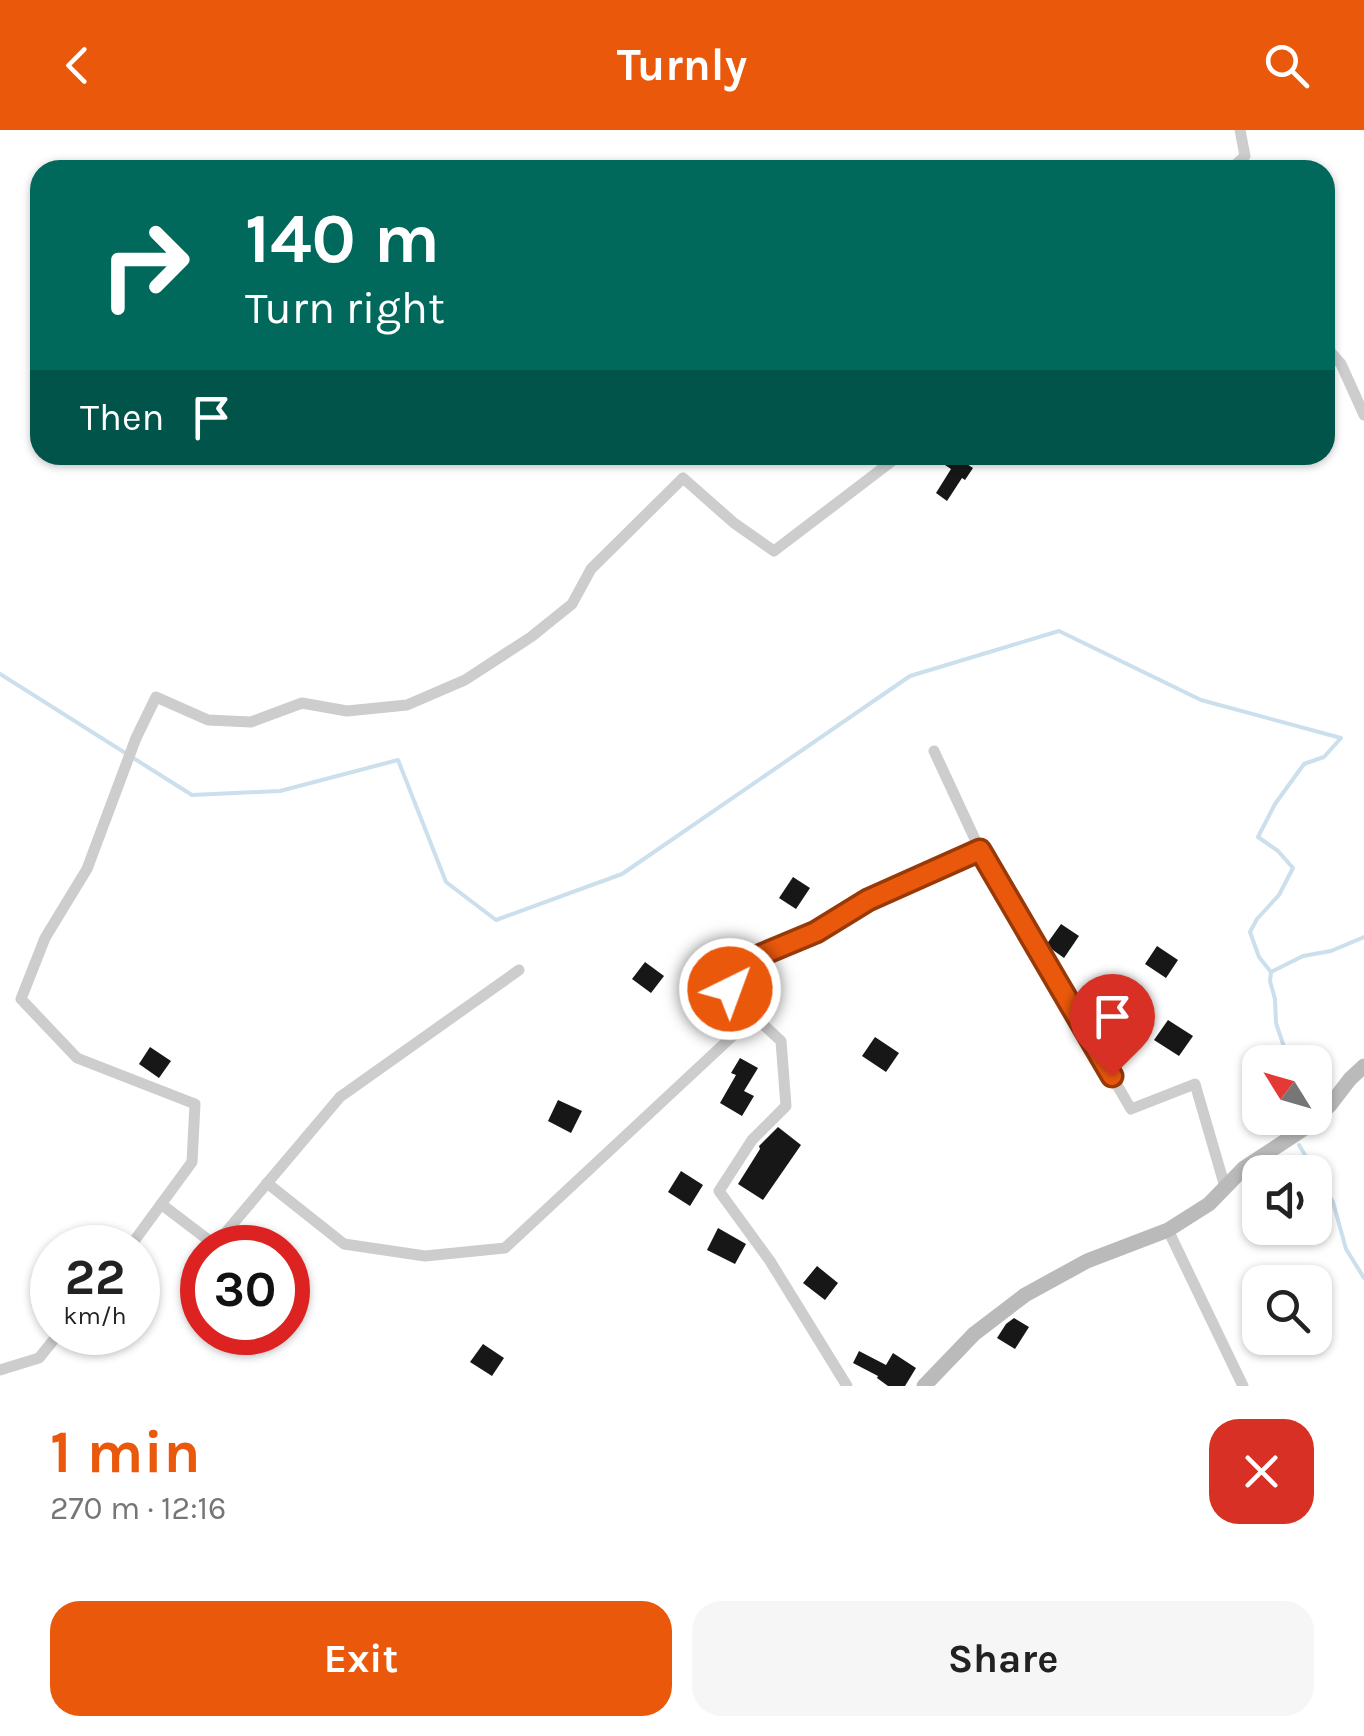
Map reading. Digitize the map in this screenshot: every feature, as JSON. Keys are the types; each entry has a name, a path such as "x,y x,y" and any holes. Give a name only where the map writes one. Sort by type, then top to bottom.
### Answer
{"street":[{"path":"1240,130 1245,156 1241,160"},
{"path":"1335,357 1364,415"},
{"path":"145,1225 192,1162 195,1104 77,1058 21,999 46,938 87,868 136,738 156,697 208,720 251,722 302,703 347,711 407,705 465,680 531,638 572,604 591,569 682,478 774,551 887,465"},
{"path":"934,751 980,850 1131,1109 1196,1084 1225,1187"},
{"path":"847,1386 770,1260 719,1192 752,1140 786,1106 781,1041 730,989 737,965 816,932 868,900 980,850"},
{"path":"161,1204 215,1244 340,1097 519,970"},
{"path":"267,1183 344,1244 425,1256 504,1248 754,1016"},
{"path":"933,1383 974,1334 1024,1295 1087,1261 1168,1230 1209,1204 1244,1168 1305,1128 1364,1066"},
{"path":"1168,1230 1243,1386"},
{"path":"0,1370 41,1355"}],"building":[{"path":"945,465 973,468 947,501 936,493 951,469"},
{"path":"793,877 810,888 796,909 779,898"},
{"path":"1061,924 1079,936 1064,958 1046,945"},
{"path":"1157,946 1178,960 1166,978 1145,964"},
{"path":"645,962 664,976 651,993 632,979"},
{"path":"1168,1020 1193,1036 1179,1056 1154,1040"},
{"path":"875,1037 899,1053 886,1072 862,1056"},
{"path":"150,1047 171,1061 159,1078 139,1064"},
{"path":"740,1058 758,1068 744,1091 754,1096 742,1116 720,1103 736,1075 731,1073"},
{"path":"558,1100 582,1111 571,1133 548,1121"},
{"path":"778,1127 801,1145 763,1200 738,1184 759,1146"},
{"path":"681,1171 703,1185 690,1206 668,1192"},
{"path":"718,1228 746,1244 735,1264 707,1250"},
{"path":"817,1266 838,1283 825,1300 803,1283"},
{"path":"1014,1318 1029,1327 1015,1349 997,1338"},
{"path":"483,1344 504,1358 492,1376 470,1362"},
{"path":"859,1351 886,1365 893,1353 916,1368 905,1386 888,1386 853,1363"}],"waterway":[{"path":"0,674 192,795 280,791 398,760 446,882 496,920 622,874 910,676 1059,631 1201,700 1341,738 1324,757 1304,764 1275,804 1258,837 1293,868 1279,895 1250,932 1259,957 1271,972 1276,1023 1283,1045"},
{"path":"1271,972 1303,956 1331,951 1364,937"},
{"path":"1299,1145 1333,1202 1346,1249 1364,1278"}],"route":[{"path":"730,989 737,965 816,932 868,900 980,850 1112,1076"}]}
